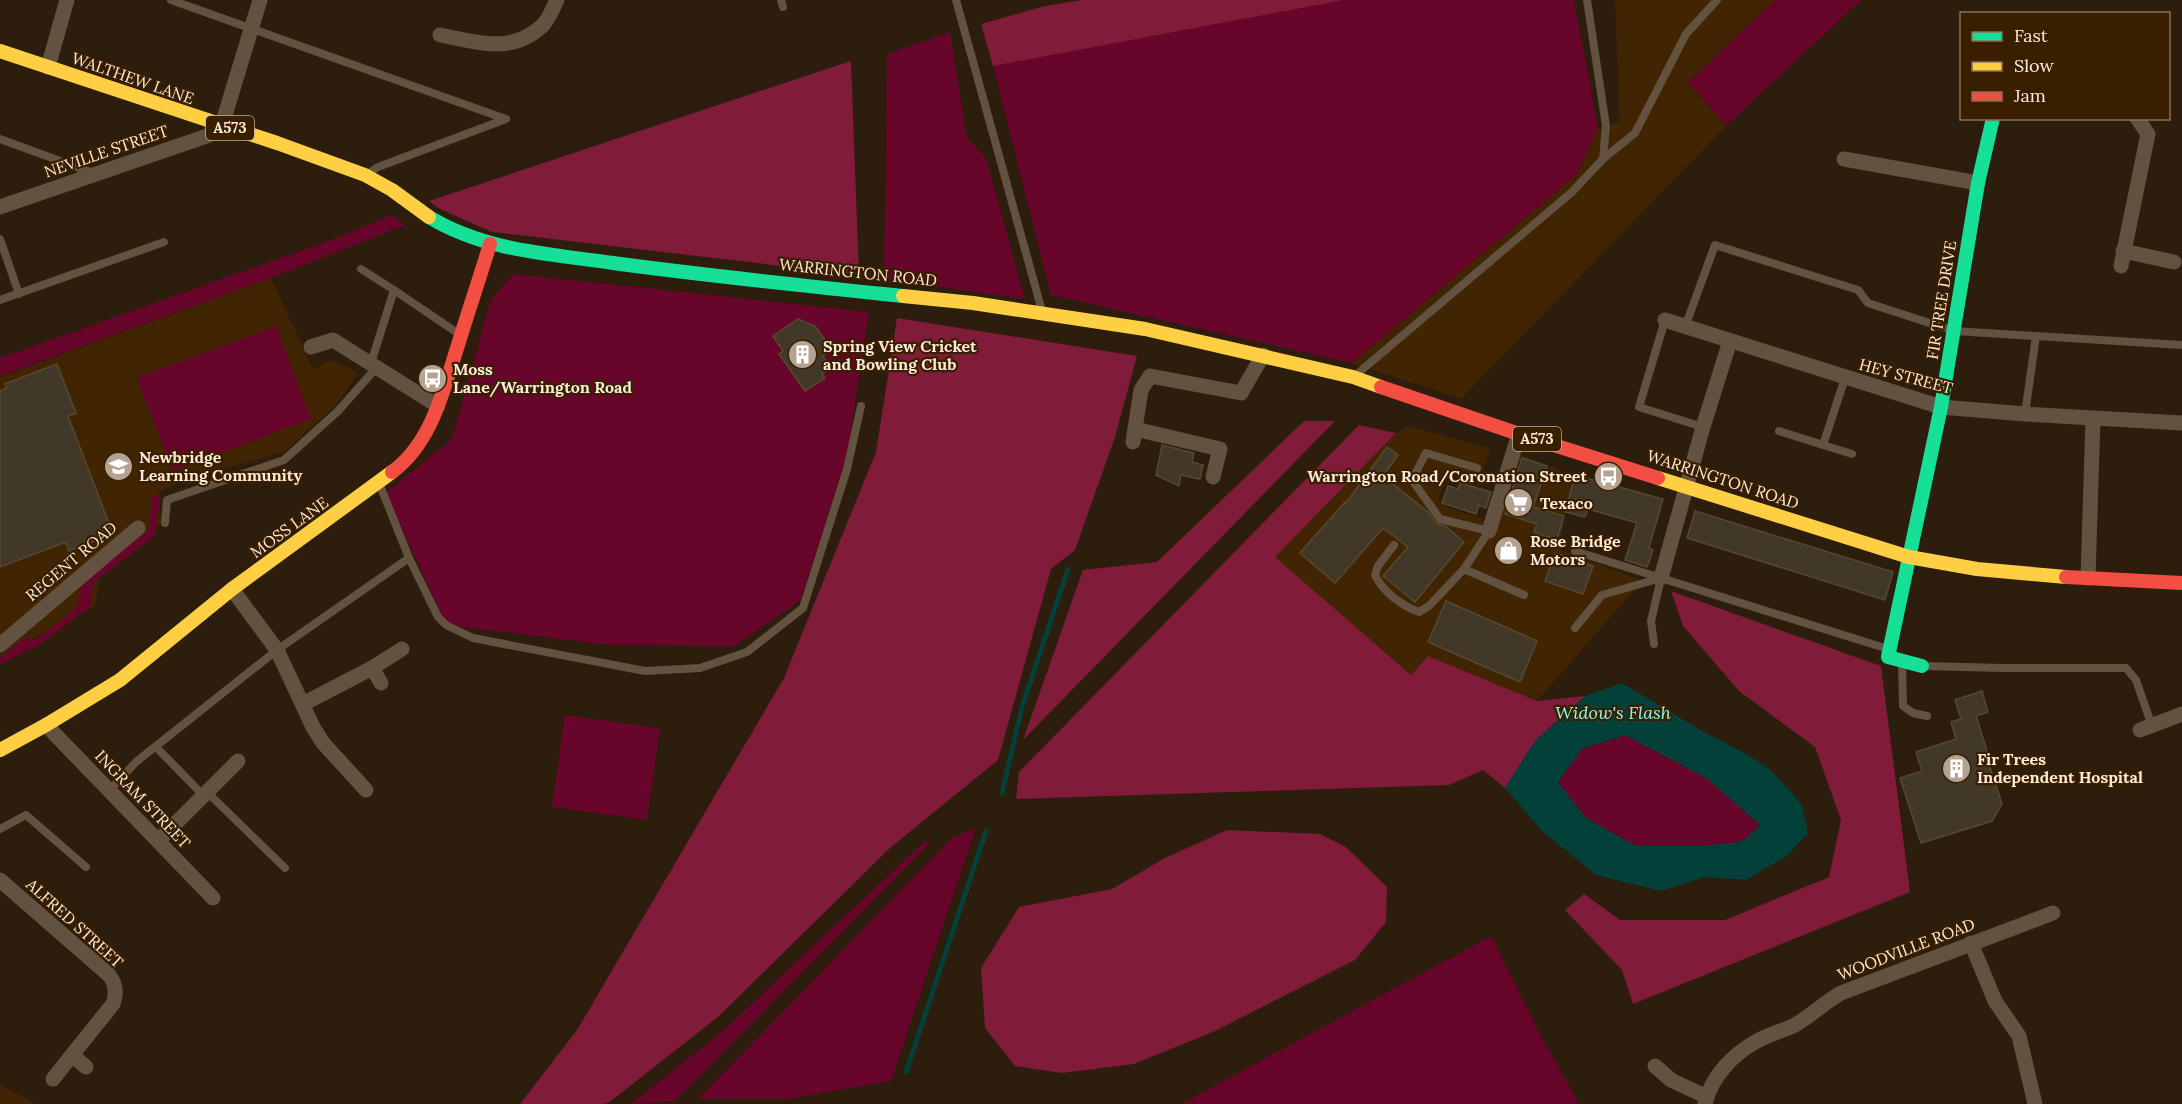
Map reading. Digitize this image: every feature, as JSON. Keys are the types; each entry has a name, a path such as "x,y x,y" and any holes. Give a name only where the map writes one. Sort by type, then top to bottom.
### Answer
{"main road":[{"name":"WALTHEW LANE","path":"0,51 222,125 365,176 392,190 419,211 449,229"},
{"name":"FIR TREE DRIVE","path":"1889,650 1941,407 1978,183 1993,120"},
{"name":"WARRINGTON ROAD","path":"449,229 489,244 528,251 686,273 890,293 1145,329 1353,377 1519,434 1909,557 1975,569 2182,583"},
{"name":"MOSS LANE","path":"0,750 120,680 232,589 400,466 416,448 438,406 489,244"},
{"path":"1889,650 1888,657 1922,666"}],"street":[{"path":"48,66 67,0"},
{"path":"222,125 261,0"},
{"path":"440,35 494,46 518,42 544,24 557,0"},
{"path":"2138,120 2148,134 2122,258 2178,262"},
{"name":"NEVILLE STREET","path":"3,205 207,136 222,125"},
{"path":"1844,159 1978,183"},
{"name":"HEY STREET","path":"1665,320 1941,407 2182,423"},
{"path":"311,347 333,340 438,406"},
{"path":"1661,578 1703,427 1730,342"},
{"path":"1213,477 1220,449 1134,435 1141,390 1150,376 1241,393 1263,355"},
{"path":"2088,578 2092,418"},
{"path":"1488,531 1519,434"},
{"name":"REGENT ROAD","path":"0,645 138,528"},
{"path":"232,589 277,650 323,743 366,790"},
{"path":"303,704 372,668 402,649"},
{"path":"372,668 381,683"},
{"path":"2146,728 2182,714"},
{"name":"INGRAM STREET","path":"46,725 213,898"},
{"path":"158,841 238,760"},
{"name":"ALFRED STREET","path":"0,880 114,981 116,989 113,1004 53,1079"},
{"name":"WOODVILLE ROAD","path":"1706,1101 1712,1086 1736,1055 1758,1040 1795,1025 1825,1002 1851,988 2053,913"},
{"path":"1971,943 1995,1001 2019,1036 2035,1104"},
{"path":"72,1055 86,1067"},
{"path":"1655,1066 1671,1080 1706,1101"}],"lane":[{"path":"171,0 506,119 378,167 365,176"},
{"path":"956,0 1043,313"},
{"path":"1587,0 1606,126 1603,159"},
{"path":"1353,377 1572,192 1603,159 1635,133 1686,34 1717,0"},
{"path":"0,140 94,174"},
{"path":"0,239 19,294"},
{"path":"0,300 164,242"},
{"path":"1684,327 1715,245 1858,290 1868,303 1954,331 2182,345"},
{"path":"361,269 460,335"},
{"path":"165,523 167,500 284,460 338,411 374,365 394,290"},
{"path":"1665,320 1639,407 1703,427"},
{"path":"2025,414 2036,336"},
{"path":"1823,445 1845,378"},
{"path":"379,482 409,558 438,617 446,625 473,638 645,671 700,669 747,652 803,608 847,470 861,406"},
{"path":"1779,431 1852,454"},
{"path":"1394,544 1378,566 1375,575 1380,585 1407,608 1419,612 1429,606 1464,568 1488,531 1440,519 1412,480 1426,453 1477,468"},
{"path":"1575,551 1889,650"},
{"path":"109,791 136,762 277,650 409,558"},
{"path":"1464,568 1524,596"},
{"path":"1575,628 1602,595 1661,578"},
{"path":"1654,644 1651,621 1661,578"},
{"path":"1902,661 1903,706 1913,713 1927,716"},
{"path":"1922,666 2126,668 2136,680 2146,728"},
{"path":"156,747 285,868"},
{"path":"0,829 26,815 86,867"}],"shaded area":[{"path":"1082,0 1344,0 993,66 981,24 1045,6"},
{"path":"1344,0 1574,0 1598,128 1577,174 1352,363 1051,295 993,66"},
{"path":"1615,0 1775,0 1688,81 1726,126 1461,399 1352,363 1577,174 1598,128 1620,121"},
{"path":"1775,0 1861,0 1726,126 1688,82"},
{"path":"950,32 967,138 986,158 1025,299 884,279 887,54"},
{"path":"851,61 859,275 492,232 440,209 429,201"},
{"path":"391,215 406,225 271,278 0,376 0,358 334,239"},
{"path":"514,274 869,312 847,456 800,601 734,646 611,645 446,625 386,493 452,439 491,299"},
{"name":"Newbridge Learning Community","path":"271,278 313,369 331,360 358,373 337,404 284,452 187,479 159,492 161,523 100,578 95,606 0,657 0,377"},
{"path":"897,318 1137,356 1115,437 1075,550 1051,569 998,760 890,848 719,1016 611,1101 604,1104 520,1104 577,1030 784,678 876,452"},
{"path":"276,326 311,419 173,471 137,378"},
{"path":"1304,421 1335,421 1023,740 1083,570 1157,562"},
{"path":"1359,425 1396,433 1275,557 1411,675 1428,656 1537,701 1585,696 1535,741 1505,788 1483,770 1449,785 1016,799 1019,772"},
{"path":"1407,426 1490,448 1480,482 1448,471 1438,501 1449,508 1493,522 1518,454 1572,475 1559,549 1642,581 1537,701 1428,656 1411,675 1274,557 1396,433"},
{"path":"161,493 155,536 94,582 90,607 38,646 0,664 0,658 25,637 36,640 77,607 81,582 148,531 152,497"},
{"path":"1671,591 1881,666 1910,892 1633,1004 1622,970 1565,910 1584,894 1620,920 1725,920 1829,877 1841,820 1815,747 1739,691 1683,626"},
{"path":"565,715 660,728 647,820 552,807"},
{"path":"1625,735 1706,778 1760,824 1743,842 1698,846 1636,846 1586,818 1557,783 1582,749"},
{"path":"976,828 891,1081 788,1099 698,1099 953,837"},
{"path":"1227,830 1320,834 1346,847 1387,887 1386,922 1355,960 1215,1031 1134,1064 1062,1073 1015,1066 985,1028 981,968 1019,907 1112,889 1165,858"},
{"path":"925,841 931,842 675,1101 631,1104 723,1031"},
{"path":"1491,936 1543,1040 1579,1104 1181,1104"},
{"path":"0,1084 36,1104 0,1104"}],"water":[{"name":"Widow's Flash","path":"1622,683 1702,731 1745,753 1771,770 1802,805 1808,833 1787,856 1746,880 1705,877 1661,891 1596,875 1543,832 1505,788 1535,741 1585,696","holes":["1625,735 1706,778 1760,825 1742,842 1698,846 1636,846 1586,818 1558,782 1582,749"]}],"building":[{"name":"Spring View Cricket and Bowling Club","path":"798,319 815,326 832,349 823,356 831,368 822,374 825,378 805,391 779,354 783,351 773,336"},
{"path":"57,364 76,413 68,416 113,534 69,551 66,542 0,567 0,391 7,388 5,384"},
{"path":"1162,445 1194,453 1192,462 1203,465 1200,479 1181,475 1179,486 1156,475"},
{"path":"1387,447 1398,455 1383,476 1428,512 1436,523 1445,526 1464,542 1415,602 1383,576 1408,547 1383,528 1335,583 1300,553 1346,503"},
{"path":"1522,458 1547,466 1533,507 1564,516 1557,539 1534,533 1537,524 1505,514"},
{"path":"1575,475 1663,499 1649,548 1653,550 1647,567 1625,560 1637,523 1588,509 1585,517 1565,512"},
{"path":"1460,483 1491,492 1486,508 1479,505 1476,514 1442,503 1448,486 1458,489"},
{"path":"1695,511 1893,572 1885,600 1687,538"},
{"path":"1555,553 1593,566 1583,594 1545,581"},
{"path":"1446,601 1537,641 1520,682 1428,642"},
{"name":"Fir Trees Independent Hospital","path":"1982,691 1988,712 1976,716 2002,804 1992,821 1921,843 1900,778 1922,771 1916,752 1956,739 1951,722 1961,719 1955,700"}],"waterway":[{"path":"1002,793 1022,707 1068,569"},
{"path":"906,1072 986,831"}],"traffic: fast":[{"path":"1922,666 1888,657 1941,407 1978,183 1993,120"},
{"path":"429,217 473,237 518,249 721,277 903,296"}],"traffic: slow":[{"path":"0,51 277,143 365,175 392,190 429,217"},
{"path":"903,296 973,303 1145,329 1353,377 1381,387"},
{"path":"0,750 120,680 232,589 392,472"},
{"path":"1658,478 1909,557 1977,569 2066,577"}],"traffic: jam":[{"path":"392,472 418,445 435,413 490,244"},
{"path":"1381,387 1658,478"},
{"path":"2066,577 2182,583"}],"place":[{"name":"Spring View Cricket and Bowling Club","path":"802,355"},
{"name":"Moss Lane/Warrington Road","path":"432,378"},
{"name":"Newbridge Learning Community","path":"118,466"},
{"name":"Warrington Road/Coronation Street","path":"1608,476"},
{"name":"Texaco","path":"1519,503"},
{"name":"Rose Bridge Motors","path":"1509,550"},
{"name":"Fir Trees Independent Hospital","path":"1956,768"}]}
